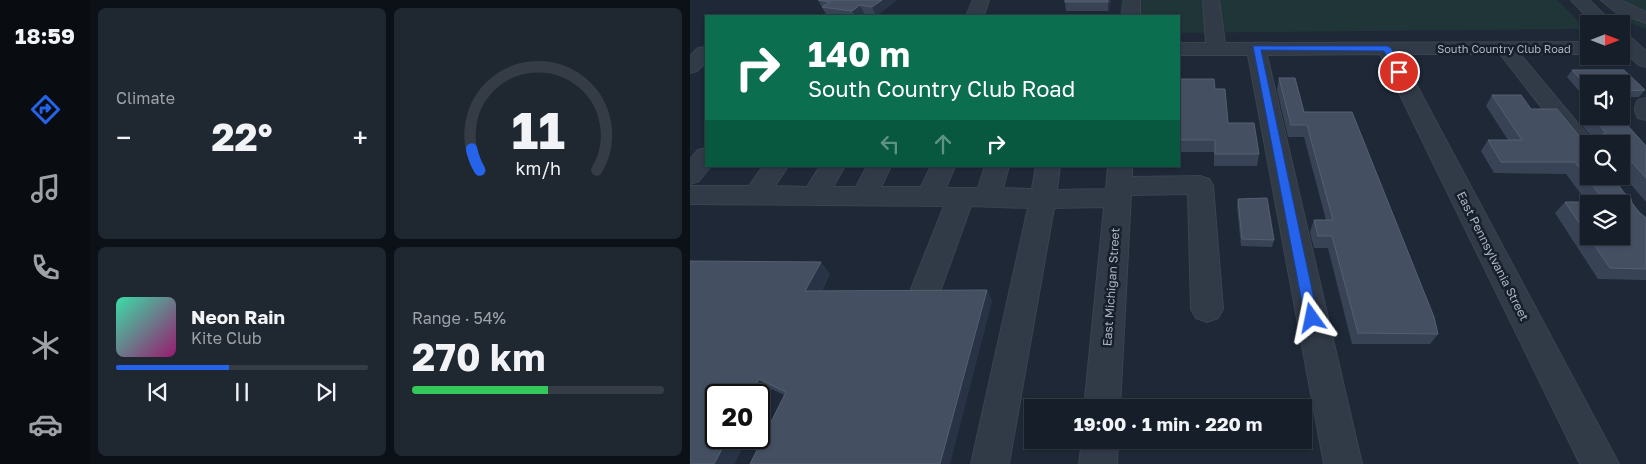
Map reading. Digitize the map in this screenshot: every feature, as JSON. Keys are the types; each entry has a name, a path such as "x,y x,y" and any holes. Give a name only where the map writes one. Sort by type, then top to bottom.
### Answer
{"street":[{"path":"975,15 982,0"},
{"path":"1131,15 1132,0"},
{"path":"1211,0 1216,48"},
{"path":"1579,0 1595,15"},
{"path":"1609,0 1617,7 1646,18"},
{"path":"1504,47 1580,141"},
{"path":"1256,48 1342,464"},
{"name":"East Pennsylvania Street","path":"1387,48 1600,464"},
{"name":"South Country Club Road","path":"1180,49 1580,48"},
{"path":"690,67 700,52"},
{"path":"1646,105 1646,114"},
{"path":"690,175 705,157"},
{"path":"756,195 775,167"},
{"path":"815,196 832,167"},
{"path":"864,196 878,167"},
{"path":"930,196 943,167"},
{"path":"926,289 974,197 996,167"},
{"path":"990,464 1048,167"},
{"path":"690,195 930,196 1043,199 1119,183 1200,185 1207,309"},
{"name":"East Michigan Street","path":"1103,399 1119,183"},
{"path":"1098,464 1099,449"}],"green space":[{"path":"1121,0 1557,0 1580,23 1580,29 1180,33 1180,15 1120,15"},
{"path":"1600,0 1646,0 1646,29 1630,23 1630,15 1616,15"}],"building":[{"path":"818,0 882,0 872,7 860,5 852,11 822,7 830,2"},
{"path":"1065,0 1108,0 1108,2 1065,2"},
{"path":"1572,70 1624,70 1629,75 1580,75 1580,79"},
{"path":"1630,76 1645,90 1630,91"},
{"path":"1279,78 1295,78 1304,112 1352,112 1434,317 1438,334 1358,333 1332,236 1318,236 1314,220 1333,220 1307,125 1291,125"},
{"path":"1180,79 1214,79 1215,89 1225,89 1228,123 1254,123 1259,154 1215,154 1215,140 1180,140"},
{"path":"1492,95 1521,95 1531,109 1557,109 1580,137 1580,169 1575,162 1501,162 1488,140 1522,140"},
{"path":"1599,125 1627,125 1646,146 1646,178 1632,162 1630,162 1630,135 1600,135 1606,133"},
{"path":"1592,185 1618,185 1625,194 1630,195 1600,195"},
{"path":"1630,195 1632,203 1646,218 1646,269 1610,268 1594,245 1630,245"},
{"path":"1267,198 1274,240 1242,239 1238,199"},
{"path":"1565,202 1580,202 1580,224"},
{"path":"690,261 821,262 805,291 987,290 940,464 750,464 758,449 770,449 770,424 786,392 759,379 756,384 705,384 705,449 722,449 714,464 690,464"}],"route":[{"path":"1312,318 1256,48 1387,48 1399,72"}]}
